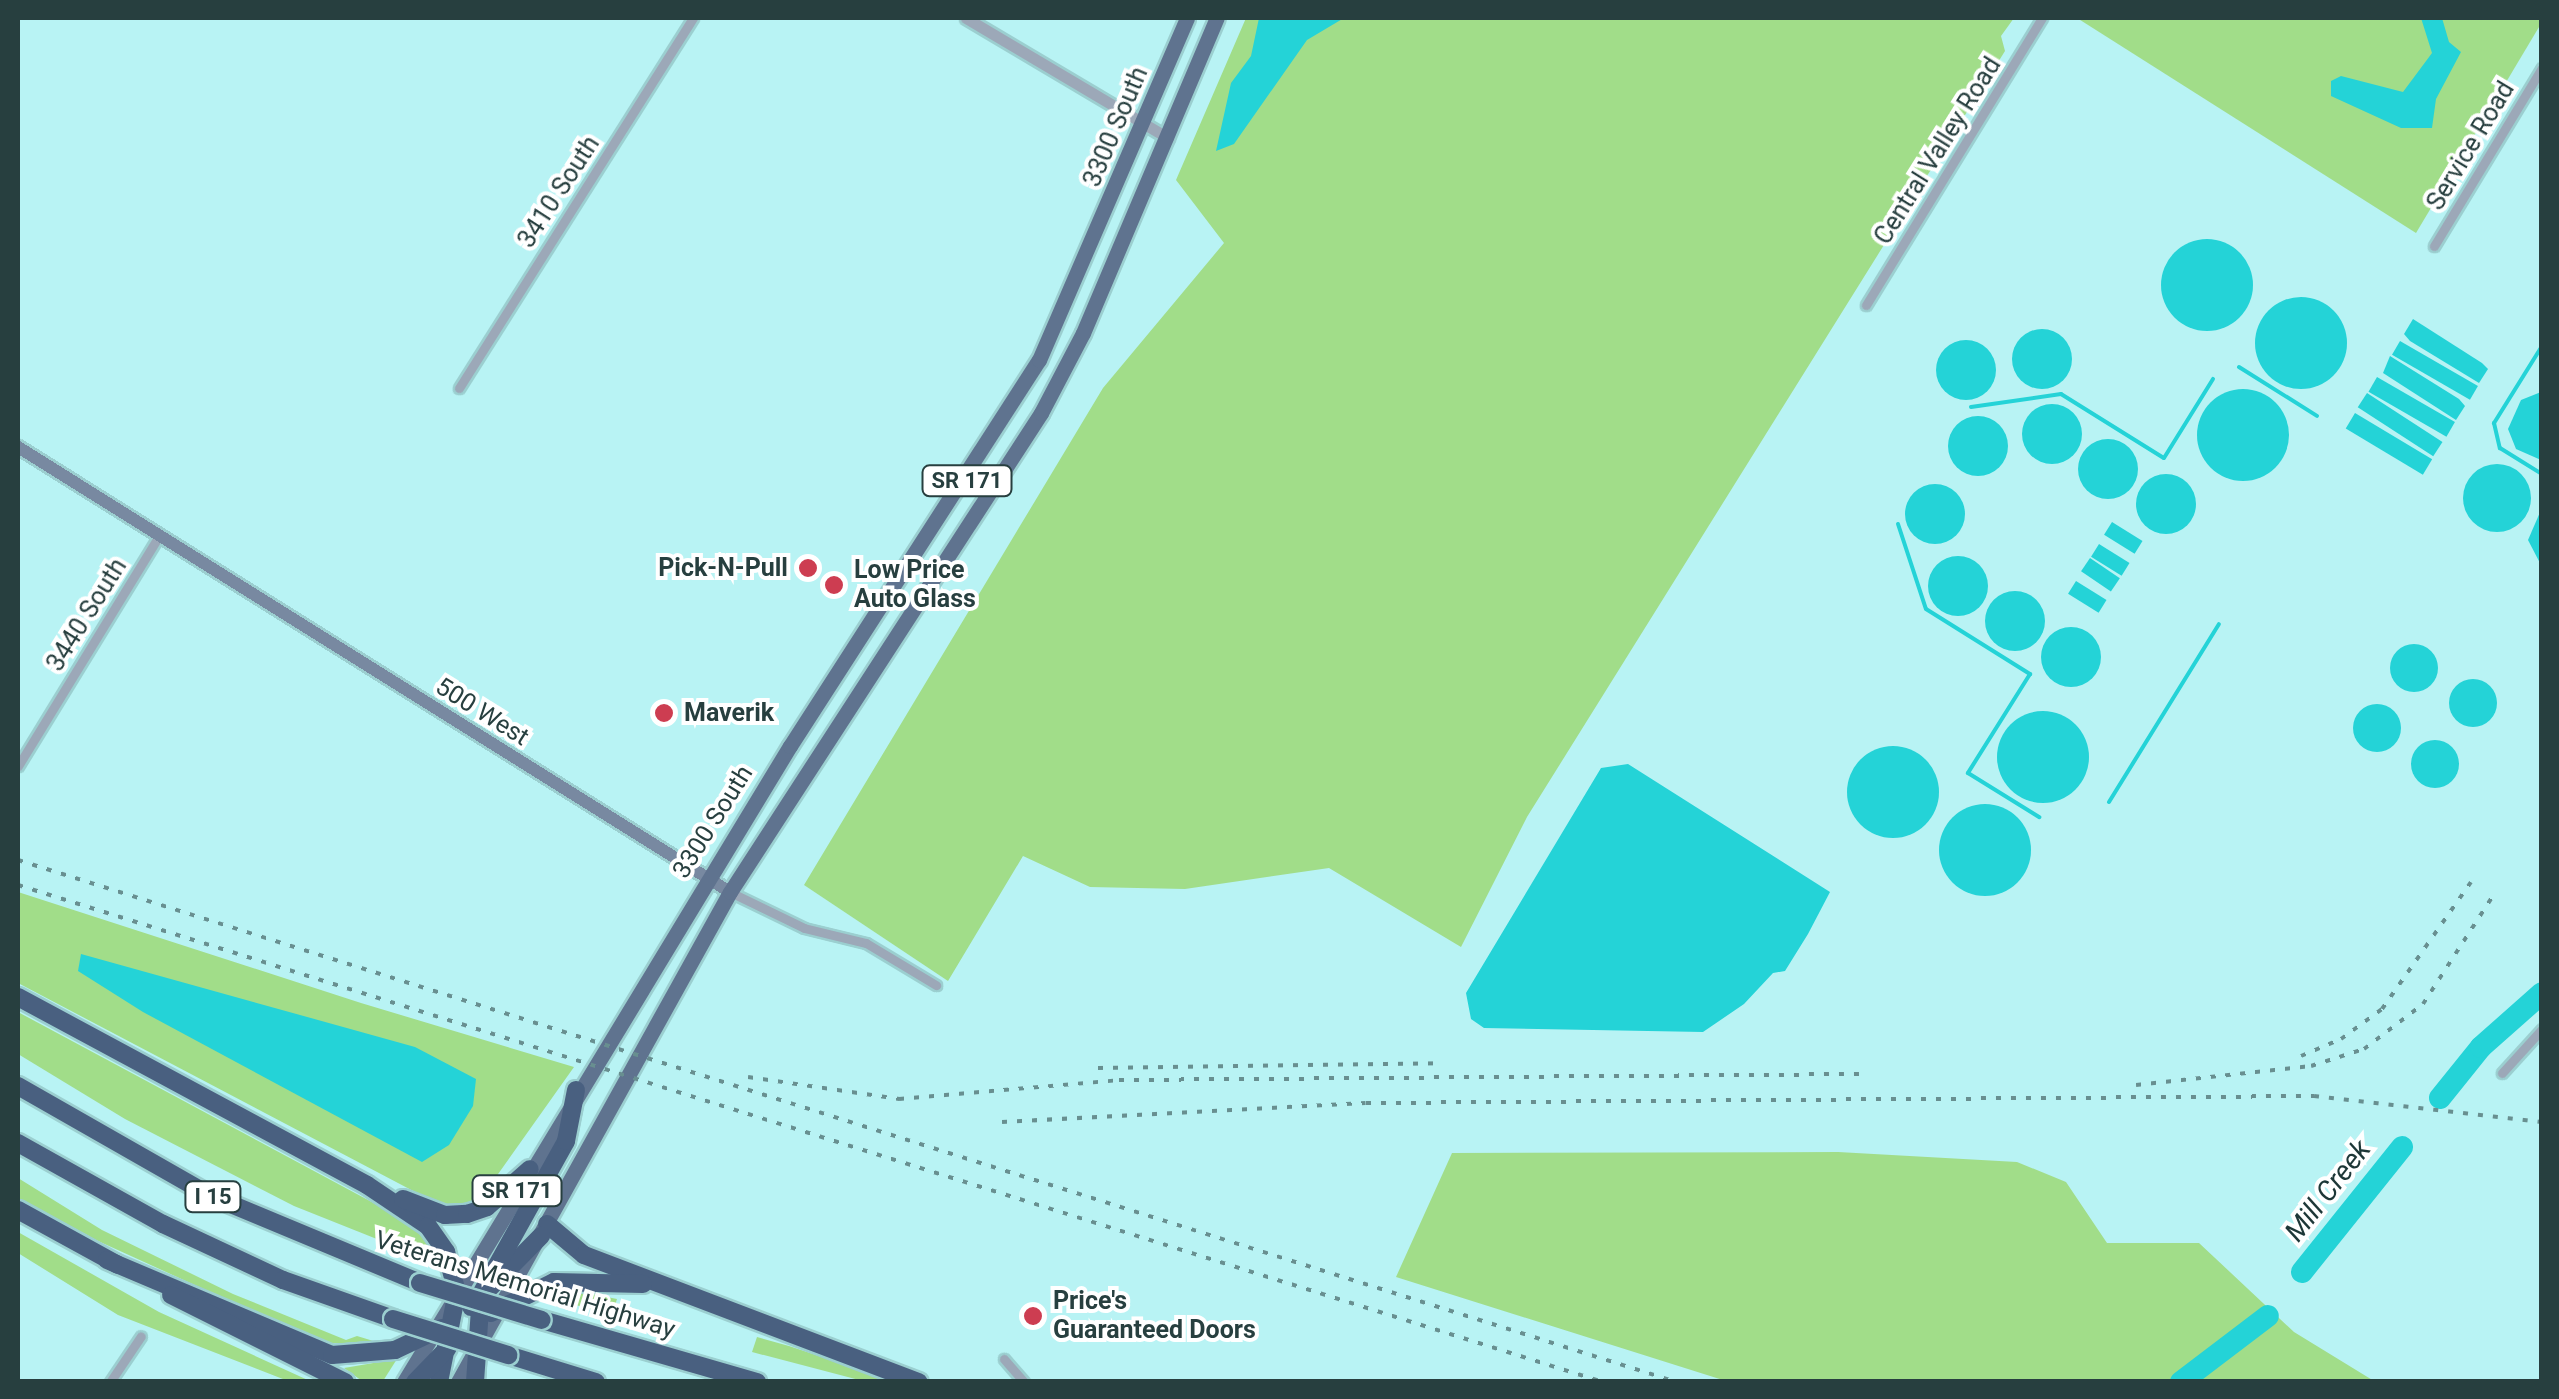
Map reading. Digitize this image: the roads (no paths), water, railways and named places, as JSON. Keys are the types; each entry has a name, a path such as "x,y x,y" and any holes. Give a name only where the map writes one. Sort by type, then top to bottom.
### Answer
{"highway":[{"path":"18,997 367,1186 438,1238 457,1292 450,1347 438,1382"},
{"name":"Veterans Memorial Highway","path":"18,1086 209,1195 420,1283 757,1382"},
{"path":"474,1382 474,1324 479,1300 566,1141 576,1090"},
{"name":"I 15","path":"18,1143 180,1232 283,1280 596,1382"},
{"path":"367,1186 444,1214 467,1214 487,1207 530,1169"},
{"path":"18,1210 345,1382"},
{"path":"108,1260 332,1355 376,1354 455,1320 479,1300 544,1230 584,1255 658,1285 919,1382"},
{"path":"416,1382 474,1324 502,1306 565,1280 658,1285"}],"main road":[{"name":"3300 South","path":"404,1382 576,1090 1017,399 1060,321 1187,18"},
{"name":"3300 South","path":"458,1382 730,892 1041,413 1168,138 1217,18"},
{"name":"500 West","path":"18,447 730,892"}],"street":[{"name":"3410 South","path":"459,388 693,18"},
{"path":"966,18 1144,128 1168,138"},
{"name":"Central Valley Road","path":"1866,305 2042,18"},
{"name":"Service Road","path":"2434,246 2542,68"},
{"name":"3440 South","path":"18,766 159,536"},
{"name":"500 West","path":"730,892 804,928 866,943 936,986"},
{"path":"2502,1073 2542,1030"},
{"path":"110,1382 140,1336"},
{"path":"1004,1359 1024,1382"}],"water":[{"path":"1259,18 1344,18 1307,40 1234,144 1216,151 1231,83 1251,56"},
{"path":"2421,18 2442,18 2449,42 2461,52 2436,99 2432,128 2401,128 2331,96 2331,81 2341,76 2403,92 2432,53"},
{"path":"2207,239 2225,242 2240,252 2250,267 2250,303 2240,318 2225,328 2207,331 2189,328 2174,318 2164,303 2161,285 2164,267 2174,252 2189,242"},
{"path":"2301,297 2319,300 2334,310 2344,325 2344,361 2334,376 2319,386 2301,389 2283,386 2268,376 2258,361 2255,343 2258,325 2268,310 2283,300"},
{"path":"2413,319 2482,363 2488,369 2479,383 2410,341 2404,334"},
{"path":"2042,329 2063,338 2072,359 2063,380 2042,389 2021,380 2012,359 2021,338"},
{"path":"1966,340 1987,349 1996,370 1987,391 1966,400 1945,391 1936,370 1945,349"},
{"path":"2400,341 2478,386 2470,400 2392,355"},
{"path":"2390,356 2459,399 2465,406 2456,420 2383,373"},
{"path":"2377,377 2455,422 2446,437 2368,392"},
{"path":"2243,389 2261,392 2276,402 2286,417 2286,453 2276,468 2261,478 2243,481 2225,478 2210,468 2200,453 2197,435 2200,417 2210,402 2225,392"},
{"path":"2542,392 2541,460 2516,449 2508,429 2521,400"},
{"path":"2367,393 2442,442 2433,456 2358,407"},
{"path":"2052,404 2073,413 2082,434 2073,455 2052,464 2031,455 2022,434 2031,413"},
{"path":"2355,413 2432,459 2423,475 2346,428"},
{"path":"1978,416 1999,425 2008,446 1999,467 1978,476 1957,467 1948,446 1957,425"},
{"path":"2108,439 2129,448 2138,469 2129,490 2108,499 2087,490 2078,469 2087,448"},
{"path":"2497,464 2521,474 2531,498 2521,522 2497,532 2473,522 2463,498 2473,474"},
{"path":"2166,474 2187,483 2196,504 2187,525 2166,534 2145,525 2136,504 2145,483"},
{"path":"1935,484 1956,493 1965,514 1956,535 1935,544 1914,535 1905,514 1914,493"},
{"path":"2541,510 2541,565 2528,540"},
{"path":"2112,522 2143,541 2135,554 2104,535"},
{"path":"2099,544 2130,563 2122,576 2091,557"},
{"path":"1958,556 1979,565 1988,586 1979,607 1958,616 1937,607 1928,586 1937,565"},
{"path":"2090,558 2120,578 2111,591 2081,571"},
{"path":"2076,581 2107,600 2099,613 2068,594"},
{"path":"2015,591 2036,600 2045,621 2036,642 2015,651 1994,642 1985,621 1994,600"},
{"path":"2071,627 2092,636 2101,657 2092,678 2071,687 2050,678 2041,657 2050,636"},
{"path":"2414,644 2431,651 2438,668 2431,685 2414,692 2397,685 2390,668 2397,651"},
{"path":"2473,679 2490,686 2497,703 2490,720 2473,727 2456,720 2449,703 2456,686"},
{"path":"2377,704 2394,711 2401,728 2394,745 2377,752 2360,745 2353,728 2360,711"},
{"path":"2043,711 2061,714 2076,724 2086,739 2086,775 2076,790 2061,800 2043,803 2025,800 2010,790 2000,775 1997,757 2000,739 2010,724 2025,714"},
{"path":"2435,740 2452,747 2459,764 2452,781 2435,788 2418,781 2411,764 2418,747"},
{"path":"1893,746 1911,749 1926,759 1936,774 1936,810 1926,825 1911,835 1893,838 1875,835 1860,825 1850,810 1847,792 1850,774 1860,759 1875,749"},
{"path":"1628,764 1830,892 1808,934 1785,971 1773,973 1744,1004 1703,1032 1484,1028 1471,1019 1466,993 1601,768"},
{"path":"1985,804 2003,807 2018,817 2028,832 2028,868 2018,883 2003,893 1985,896 1967,893 1952,883 1942,868 1939,850 1942,832 1952,817 1967,807"},
{"path":"81,954 415,1047 476,1079 473,1106 449,1145 422,1162 143,1012 78,971"}],"waterway":[{"path":"2542,346 2494,423 2500,448 2542,474"},
{"path":"2239,367 2317,416"},
{"path":"1971,407 2061,394 2164,458 2213,379"},
{"path":"1898,524 1926,609 2030,674 1968,773 2039,817"},
{"path":"2109,802 2219,624"},
{"name":"Mill Creek","path":"2440,1098 2481,1047 2542,993"},
{"name":"Mill Creek","path":"2302,1272 2402,1147"},
{"name":"Mill Creek","path":"2181,1382 2268,1316"}],"railway":[{"path":"18,860 1677,1382"},
{"path":"2301,1056 2341,1039 2382,1009 2471,882"},
{"path":"18,885 1603,1382"},
{"path":"2136,1085 2311,1066 2364,1049 2423,1004 2493,896"},
{"path":"1098,1068 1443,1063"},
{"path":"748,1077 899,1099 1119,1080 1865,1074"},
{"path":"1002,1122 1366,1103 2314,1096 2542,1122"}],"place":[{"name":"Pick-N-Pull","path":"808,568"},
{"name":"Low Price Auto Glass","path":"834,585"},
{"name":"Maverik","path":"664,713"},
{"name":"Price's Guaranteed Doors","path":"1033,1316"}]}
